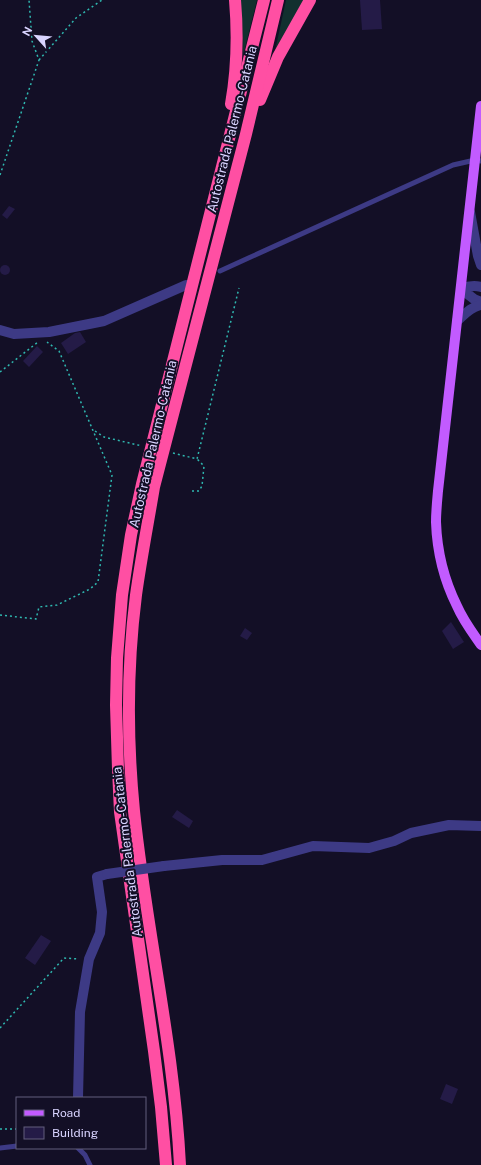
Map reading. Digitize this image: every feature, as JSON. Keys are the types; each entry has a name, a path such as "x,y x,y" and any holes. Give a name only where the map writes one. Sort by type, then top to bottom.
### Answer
{"highway":[{"path":"197,266 206,202 233,90 237,34 235,0"},
{"name":"Autostrada Palermo-Catania","path":"166,1165 161,1107 153,1044 120,812 116,705 117,658 122,595 131,535 142,484 264,0"},
{"name":"Autostrada Palermo-Catania","path":"182,1160 175,1110 174,1086 142,879 130,766 129,706 136,596 154,487 246,134 278,0"},
{"path":"246,134 278,57 310,0"}],"main road":[{"path":"481,106 478,161 470,210 457,321 436,520 440,555 449,586 457,606 469,628 481,645"}],"street":[{"path":"470,210 481,265"},
{"path":"0,330 14,334 49,332 104,321 186,285"},
{"path":"481,288 468,286 461,289 481,303"},
{"path":"457,321 481,303"},
{"path":"78,1097 80,1012 89,959 100,933 102,912 97,877 107,874 164,866 222,860 262,860 313,846 369,848 394,841 411,833 449,825 481,826"}],"lane":[{"path":"220,271 453,165 478,161"},
{"path":"161,1107 161,1165"},
{"path":"0,1148 16,1146"},
{"path":"79,1149 85,1155 90,1165"}],"path":[{"path":"29,0 32,41 39,60"},
{"path":"0,175 39,60 76,18 102,0"},
{"path":"197,459 239,288"},
{"path":"0,372 42,338 59,351 112,475 98,582 90,589 57,605 39,607 36,619 0,615"},
{"path":"93,430 104,437 142,446"},
{"path":"173,454 197,459 204,466 202,486 199,491 192,491"},
{"path":"0,1028 64,958 89,959"},
{"path":"0,1129 16,1129"}],"green space":[{"path":"240,0 257,0 243,56 242,24"},
{"path":"286,0 306,0 275,51"}],"building":[{"path":"360,0 380,0 382,29 362,30"},
{"path":"9,206 15,209 7,219 2,215"},
{"path":"5,265 10,270 5,275 0,270"},
{"path":"80,332 86,342 68,354 61,343 75,333"},
{"path":"37,346 43,352 29,367 23,361"},
{"path":"451,622 464,642 453,649 442,631"},
{"path":"245,628 252,633 247,640 240,636"},
{"path":"177,810 193,821 189,828 172,817"},
{"path":"41,935 51,941 35,965 25,958"},
{"path":"446,1084 458,1089 452,1104 440,1099"}]}
